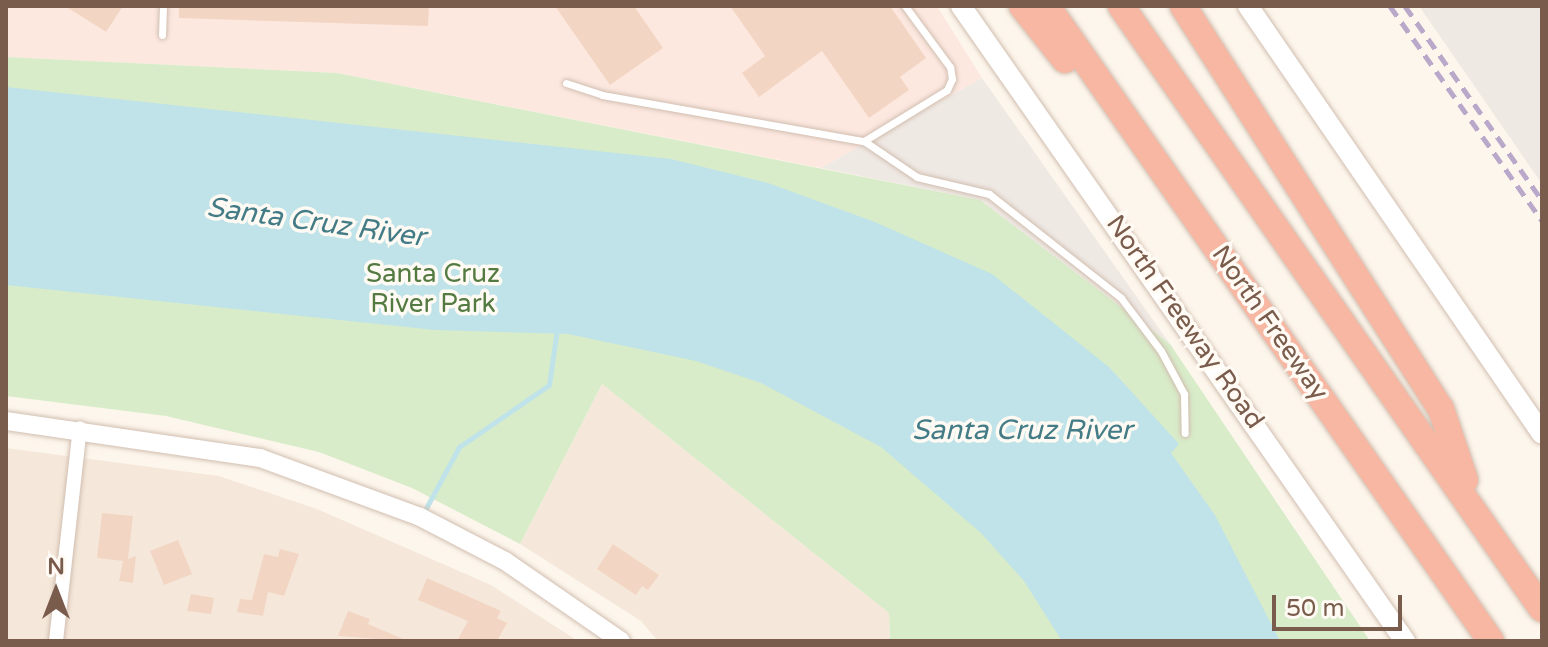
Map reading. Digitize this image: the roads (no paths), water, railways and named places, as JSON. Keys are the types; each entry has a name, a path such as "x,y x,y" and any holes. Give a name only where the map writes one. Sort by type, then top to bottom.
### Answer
{"highway":[{"path":"1022,6 1251,296"},
{"name":"North Freeway","path":"1047,6 1491,641"},
{"path":"1121,6 1474,506 1542,609"},
{"path":"1183,6 1441,409 1474,506"}],"main road":[{"name":"North Freeway Road","path":"961,6 1405,641"},
{"path":"1248,6 1542,434"}],"street":[{"path":"6,421 80,428 260,458 420,517 505,561 621,641"},
{"path":"56,641 80,428"}],"lane":[{"path":"162,35 163,6"},
{"path":"864,141 947,90 952,79 905,6"},
{"path":"566,83 602,95 864,141 896,168 917,177 989,194 1121,298 1161,351 1184,394 1185,433"}],"water":[{"name":"Santa Cruz River","path":"6,87 671,159 768,183 875,222 992,274 1109,367 1179,444 1171,453 1215,515 1280,641 1062,641 1024,581 981,533 881,447 761,383 696,361 568,334 435,330 6,285"}],"waterway":[{"path":"425,510 459,447 549,385 557,329"}],"railway":[{"path":"1390,6 1542,221"},
{"path":"1405,6 1542,200"}],"park label":[{"name":"Santa Cruz River Park","path":"433,289"}]}
